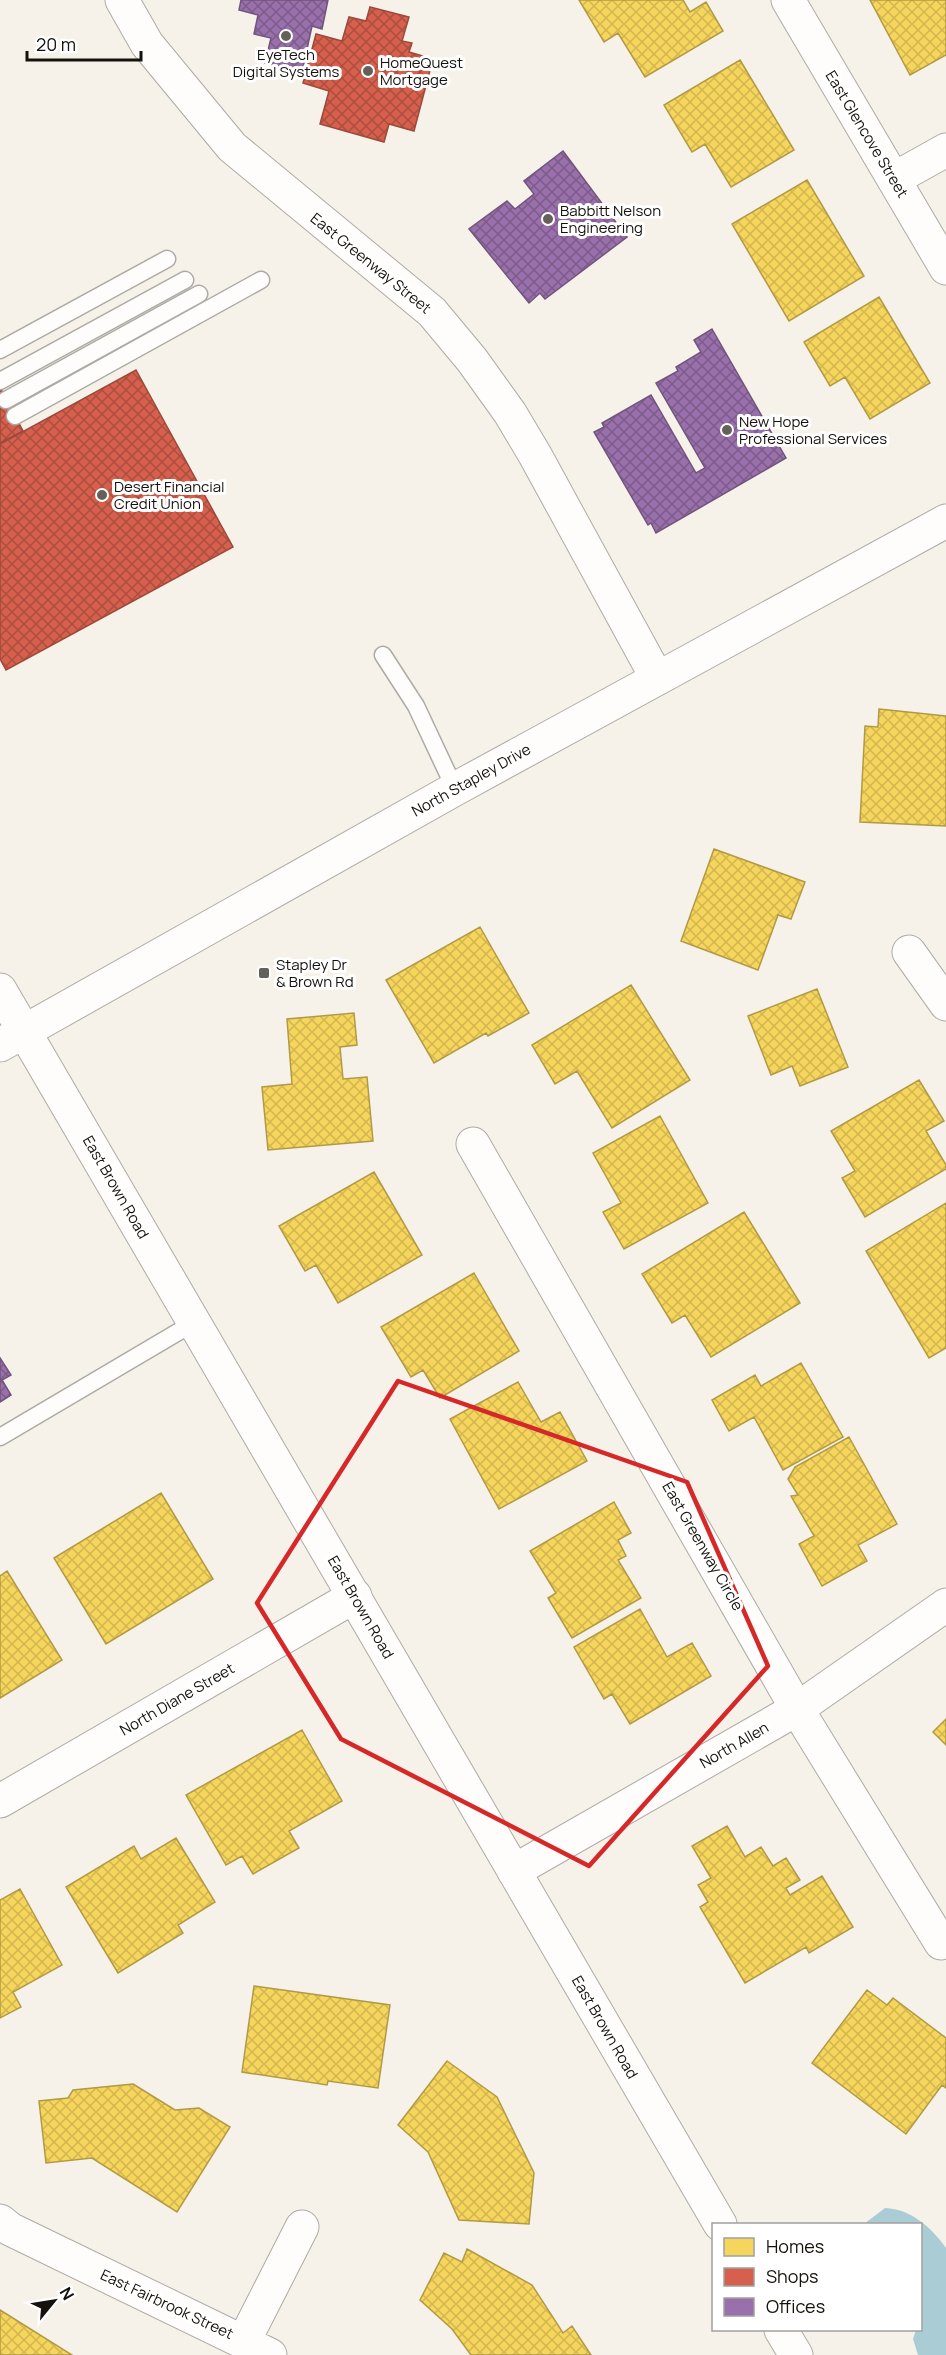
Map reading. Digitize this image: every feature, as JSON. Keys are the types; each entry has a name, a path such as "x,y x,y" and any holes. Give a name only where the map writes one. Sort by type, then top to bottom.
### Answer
{"street":[{"name":"East Greenway Street","path":"122,0 147,44 232,147 432,312 472,360 510,413 530,447 657,678"},
{"name":"East Glencove Street","path":"788,0 946,267"},
{"path":"894,179 946,150"},
{"name":"North Stapley Drive","path":"12,1038 455,789 946,521"},
{"path":"909,952 946,1004"},
{"name":"East Brown Road","path":"0,990 12,1038 195,1322 719,2223"},
{"name":"East Greenway Circle","path":"473,1144 797,1710 941,1943"},
{"name":"North Diane Street","path":"0,1801 355,1596"},
{"name":"North Allen","path":"514,1871 797,1710 946,1605"},
{"name":"East Fairbrook Street","path":"0,2221 10,2229 257,2348"},
{"path":"257,2348 302,2227"},
{"path":"782,2331 796,2355"}],"lane":[{"path":"0,350 167,259"},
{"path":"0,381 185,280"},
{"path":"15,416 261,280"},
{"path":"6,400 198,294"},
{"path":"383,655 416,706 455,789"},
{"path":"0,1437 195,1322"}],"highlighted area":[{"path":"398,1381 687,1482 768,1666 589,1866 341,1739 257,1603"}],"water":[{"path":"885,2208 895,2209 920,2221 934,2233 946,2248 946,2355 918,2355 913,2339 916,2331 922,2331 922,2223 865,2223"}],"building: Homes":[{"path":"579,0 683,0 690,12 706,2 723,31 645,77 618,33 604,42"},
{"path":"870,0 946,0 946,55 910,75"},
{"path":"740,60 794,150 731,187 705,144 692,152 664,105"},
{"path":"807,180 864,276 789,321 732,224"},
{"path":"879,297 930,383 870,419 845,377 830,386 804,342"},
{"path":"879,709 946,716 946,826 860,822 865,726 878,727"},
{"path":"714,849 805,882 791,919 778,915 758,970 681,941"},
{"path":"480,927 529,1013 488,1036 486,1033 434,1063 386,980"},
{"path":"631,985 690,1080 612,1128 577,1071 555,1084 532,1045"},
{"path":"817,989 848,1067 800,1086 792,1066 771,1075 748,1016"},
{"path":"354,1013 357,1045 340,1047 343,1079 367,1077 373,1141 268,1150 262,1087 292,1084 287,1019"},
{"path":"919,1080 944,1121 926,1131 946,1165 946,1169 865,1217 842,1178 855,1171 831,1131"},
{"path":"660,1116 708,1203 624,1249 603,1212 621,1203 593,1153"},
{"path":"374,1172 422,1255 338,1303 316,1265 305,1271 279,1226"},
{"path":"946,1203 946,1348 929,1358 866,1251"},
{"path":"744,1212 800,1303 711,1357 685,1315 672,1323 642,1274"},
{"path":"474,1273 519,1351 440,1398 423,1370 411,1377 381,1327"},
{"path":"801,1363 843,1437 783,1470 754,1417 729,1431 712,1400 755,1375 761,1386"},
{"path":"518,1382 541,1422 560,1412 587,1461 499,1509 450,1419"},
{"path":"849,1437 897,1524 858,1545 867,1561 822,1586 799,1544 814,1536 791,1496 798,1495 788,1479 795,1467"},
{"path":"161,1493 213,1579 106,1644 54,1558"},
{"path":"614,1502 631,1533 618,1540 626,1556 618,1560 641,1598 572,1638 548,1598 556,1593 530,1551"},
{"path":"7,1571 62,1660 0,1698 0,1576"},
{"path":"640,1609 667,1657 692,1643 711,1676 630,1724 612,1694 604,1699 574,1647"},
{"path":"946,1719 946,1745 933,1732"},
{"path":"302,1730 342,1801 289,1831 299,1848 253,1874 242,1856 226,1865 186,1795"},
{"path":"727,1826 745,1857 761,1847 773,1866 786,1858 800,1880 786,1888 790,1895 822,1876 853,1927 809,1953 806,1947 745,1983 700,1907 708,1902 698,1885 711,1878 692,1846"},
{"path":"176,1838 215,1902 178,1925 183,1933 118,1973 66,1887 134,1846 141,1859"},
{"path":"20,1889 62,1965 13,1992 21,2007 0,2018 0,1900"},
{"path":"254,1986 390,2005 378,2088 328,2081 327,2085 242,2072"},
{"path":"867,1990 887,2005 893,1998 946,2038 946,2088 942,2085 906,2134 812,2063"},
{"path":"447,2061 497,2097 534,2173 529,2224 459,2220 428,2152 398,2125"},
{"path":"133,2084 175,2110 199,2108 230,2127 177,2212 92,2158 46,2163 39,2101 68,2098 73,2090"},
{"path":"467,2249 532,2285 563,2333 572,2326 591,2355 471,2355 452,2329 420,2300 444,2253 462,2262"},
{"path":"0,2310 72,2355 0,2355"}],"building: Shops":[{"name":"HomeQuest Mortgage","path":"370,7 409,17 402,41 412,43 409,52 433,59 414,131 389,124 384,142 320,124 329,91 303,83 316,34 342,41 349,17 366,21"},
{"name":"Desert Financial Credit Union","path":"136,370 233,547 6,670 0,659 0,444"},
{"path":"0,387 23,431 0,443"}],"building: Offices":[{"name":"EyeTech Digital Systems","path":"241,0 328,0 322,29 312,26 302,72 265,63 271,38 254,34 258,15 239,10"},
{"name":"Babbitt Nelson Engineering","path":"563,151 627,237 545,299 540,293 529,303 469,229 507,201 515,209 534,194 524,181"},
{"name":"New Hope Professional Services","path":"712,329 786,458 656,533 651,523 648,525 594,432 604,427 602,423 651,395 696,473 705,468 656,383 678,371 676,367 701,352 694,340"},
{"path":"0,1358 11,1375 2,1380 11,1395 0,1402"}],"place":[{"name":"EyeTech Digital Systems","path":"286,36"},
{"name":"HomeQuest Mortgage","path":"368,71"},
{"name":"Babbitt Nelson Engineering","path":"548,219"},
{"name":"New Hope Professional Services","path":"727,430"},
{"name":"Desert Financial Credit Union","path":"102,495"},
{"name":"Stapley Dr & Brown Rd","path":"264,973"}]}
